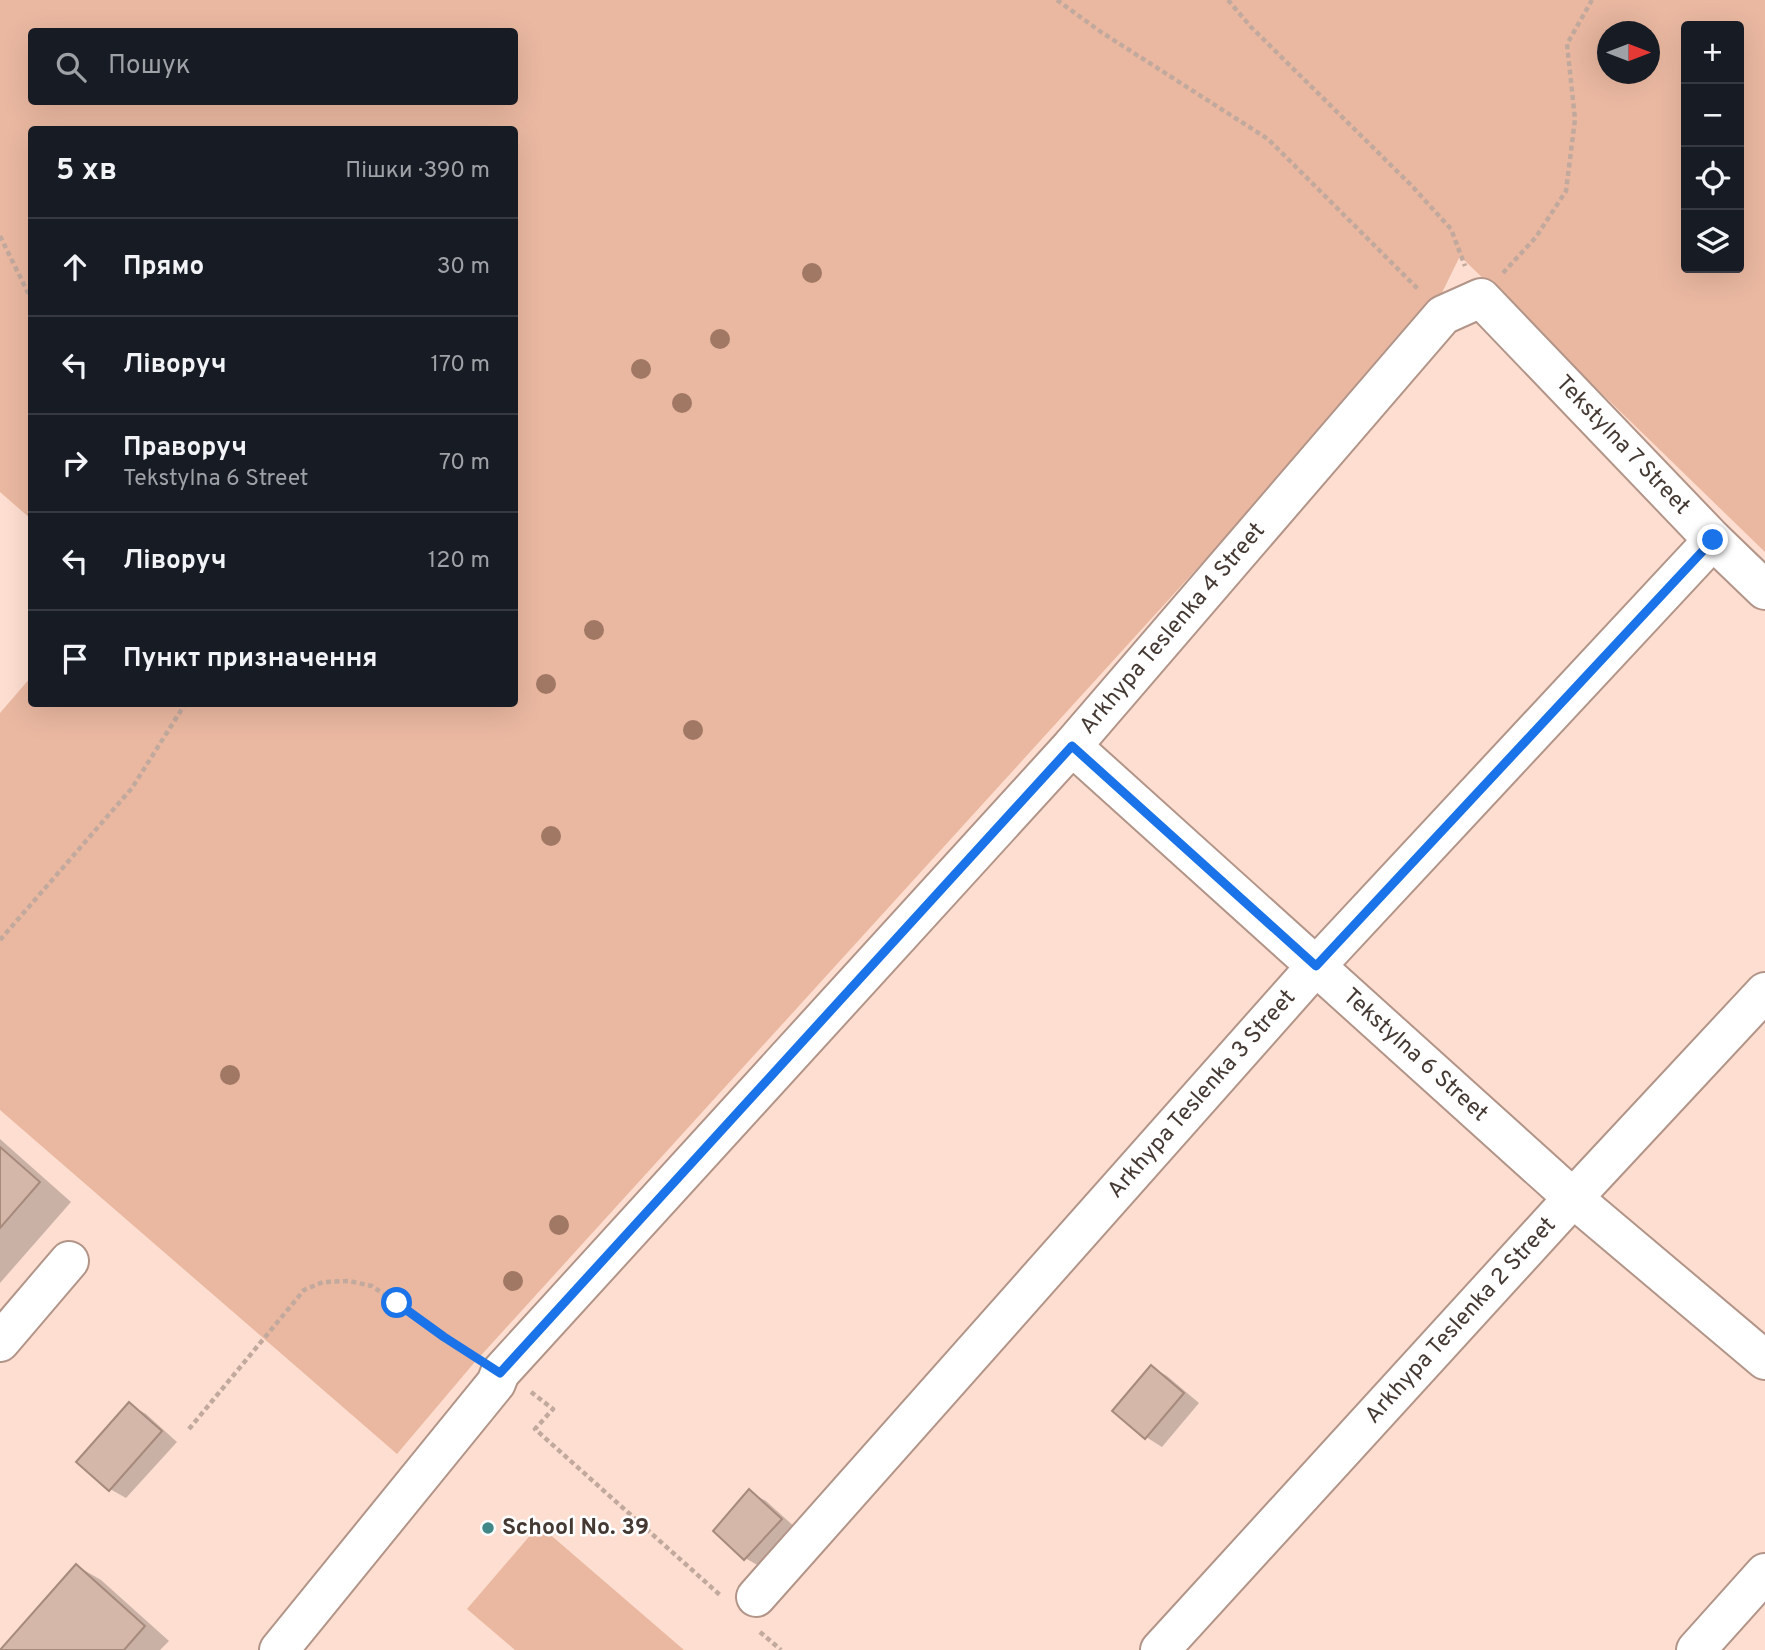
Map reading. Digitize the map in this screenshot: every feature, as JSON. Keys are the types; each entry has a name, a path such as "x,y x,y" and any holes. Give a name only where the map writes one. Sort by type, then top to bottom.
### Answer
{"street":[{"name":"Arkhypa Teslenka 4 Street","path":"279,1650 496,1383 500,1373 1072,746 1443,315 1481,298"},
{"name":"Tekstylna 7 Street","path":"1481,298 1713,540 1765,590"},
{"name":"Arkhypa Teslenka 3 Street","path":"749,1611 1316,966 1713,540"},
{"name":"Tekstylna 6 Street","path":"1072,746 1573,1198 1765,1360"},
{"name":"Arkhypa Teslenka 2 Street","path":"1160,1650 1765,992"},
{"path":"0,1342 69,1261"},
{"path":"1696,1650 1765,1573"}],"path":[{"path":"1058,0 1101,32 1268,139 1443,315"},
{"path":"1228,0 1251,27 1411,185 1451,229 1460,256 1481,298 1536,237 1566,191 1575,119 1567,44 1592,0"},
{"path":"0,236 28,293"},
{"path":"0,940 132,788 182,707"},
{"path":"189,1429 304,1290 323,1282 349,1281 372,1286 500,1373"},
{"path":"552,1409 535,1429 749,1611 781,1650"}],"shaded area":[{"path":"0,0 1765,0 1765,552 1460,256 1435,307 474,1363 397,1454 0,1110 0,713 28,680 28,707 518,707 518,126 28,126 28,516 0,492"},
{"path":"539,1525 684,1650 515,1650 467,1609"}],"building":[{"path":"0,1147 40,1182 0,1228"},
{"path":"1151,1365 1184,1393 1145,1439 1112,1411"},
{"path":"129,1402 162,1431 109,1491 76,1462"},
{"path":"749,1489 782,1519 744,1560 713,1531"},
{"path":"76,1564 145,1626 124,1650 0,1650"}],"place":[{"name":"School No. 39","path":"488,1528"}],"route":[{"path":"397,1303 500,1373 1072,746 1316,966 1713,540"}]}
